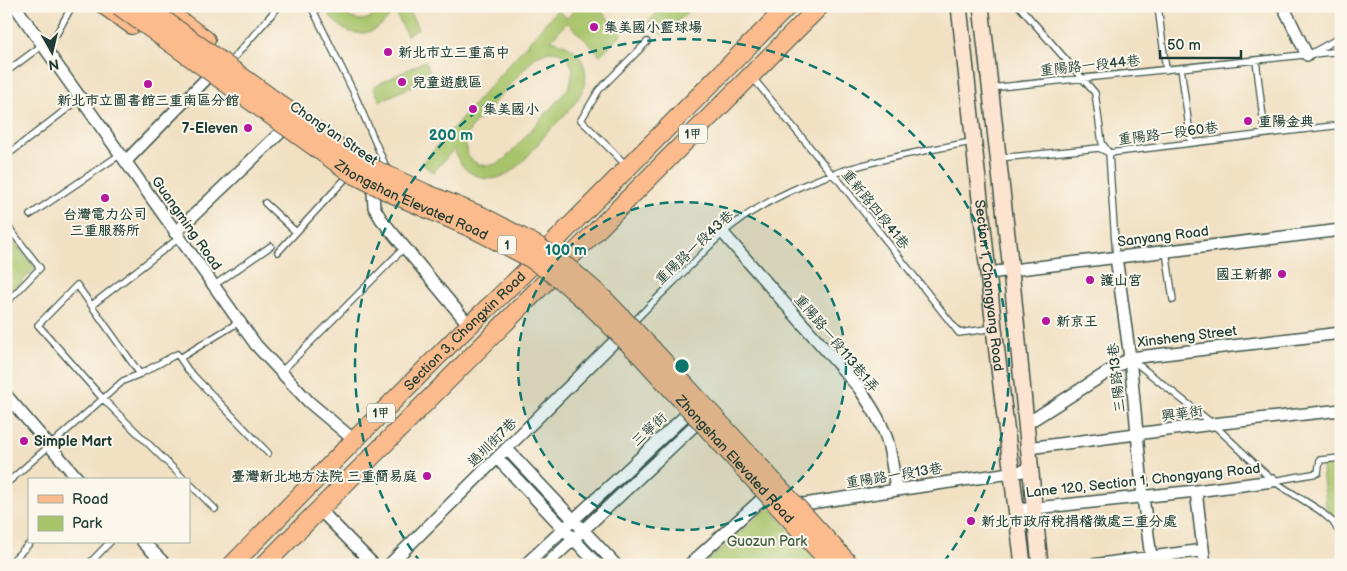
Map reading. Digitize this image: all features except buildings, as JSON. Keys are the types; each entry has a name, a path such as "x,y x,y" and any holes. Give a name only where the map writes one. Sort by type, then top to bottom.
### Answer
{"main road":[{"name":"Chong'an Street","path":"105,6 346,178 533,265"},
{"name":"Zhongshan Elevated Road","path":"118,6 351,173 393,194 485,234 530,258 559,278 591,306 643,358 830,560"},
{"name":"Zhongshan Elevated Road","path":"145,6 359,162 418,190 482,216 538,246 571,270 603,298 653,350 850,565"},
{"name":"1甲","path":"549,248 788,6"},
{"name":"1甲","path":"566,261 820,6"},
{"name":"Section 1, Chongyang Road","path":"959,6 994,328 1023,565"},
{"name":"Section 1, Chongyang Road","path":"981,6 1011,270 1040,565"},
{"name":"Chong'an Street","path":"169,8 232,60 363,155 386,167 492,213 534,236 549,248"},
{"name":"1","path":"549,248 566,261 618,311 621,332"},
{"name":"Section 3, Chongxin Road","path":"232,565 469,325 549,248"},
{"name":"Section 3, Chongxin Road","path":"264,565 566,261"},
{"name":"1","path":"533,265 564,285 605,323 621,332 707,408 806,525 830,560 842,565"},
{"path":"804,504 799,509 800,516 806,525"}],"street":[{"path":"1283,6 1307,55"},
{"name":"Guangming Road","path":"12,9 43,46 81,98 256,345 309,402 354,440"},
{"path":"123,157 207,78 232,60"},
{"path":"177,235 281,132"},
{"path":"374,192 374,207 381,219 469,325"},
{"name":"Sanyang Road","path":"988,273 1341,230"},
{"name":"重陽路一段113巷1弄","path":"723,233 859,388 882,426 889,445 896,489"},
{"name":"三陽路13巷","path":"1116,256 1130,358 1151,561"},
{"name":"過圳街7巷","path":"389,565 507,449 621,332"},
{"name":"Xinsheng Street","path":"1026,424 1130,358 1341,333"},
{"path":"6,395 77,478"},
{"name":"三寧街","path":"525,565 686,415 707,408"},
{"name":"三寧街","path":"546,565 695,425 707,408"},
{"name":"興華街","path":"1028,448 1213,424 1341,410"},
{"path":"507,449 616,565"},
{"path":"497,458 598,565"},
{"name":"重陽路一段13巷","path":"689,565 763,498 786,503 804,504 1030,470"},
{"name":"Lane 120, Section 1, Chongyang Road","path":"1017,510 1273,481"},
{"path":"1196,491 1205,565"},
{"path":"319,509 370,563"},
{"path":"145,544 166,565"},
{"path":"1100,564 1151,561 1203,550"}],"lane":[{"path":"6,72 56,36 72,6"},
{"path":"232,60 279,6"},
{"path":"311,6 354,93 386,167 374,192"},
{"path":"1019,6 1095,93 1102,144 1109,152 1116,256"},
{"path":"1158,6 1166,70"},
{"path":"1307,55 1341,37"},
{"path":"628,167 581,120 599,90 647,42"},
{"name":"重陽路一段44巷","path":"990,88 1341,51"},
{"path":"1256,60 1265,134"},
{"path":"1181,68 1191,142"},
{"name":"重新路四段41巷","path":"751,75 830,173 840,182 959,333 994,328"},
{"path":"6,156 81,98"},
{"name":"重陽路一段60巷","path":"999,158 1099,148 1109,152 1341,125"},
{"name":"重陽路一段43巷","path":"621,332 723,233 750,213 788,192 830,173 892,157 974,141"},
{"path":"30,215 123,157"},
{"path":"278,252 346,178"},
{"path":"265,203 296,232"},
{"path":"6,224 40,268 6,303"},
{"path":"92,305 177,235"},
{"path":"213,286 271,246"},
{"path":"281,372 404,248"},
{"path":"1166,251 1172,300"},
{"path":"140,374 77,285 38,324 103,399 183,478"},
{"path":"180,358 239,322"},
{"path":"6,484 123,381 177,354 188,370 268,453"},
{"path":"1130,358 1213,424 1273,481 1319,510 1332,522 1341,535"},
{"path":"1273,481 1318,474 1320,460 1341,458"},
{"path":"190,484 215,509"},
{"path":"8,565 29,544"},
{"path":"88,565 108,544"}],"green space":[{"path":"324,6 339,6 348,16 360,20 373,17 382,6 407,6 418,29 407,35 394,10 386,21 377,28 368,32 348,31 339,26"},
{"path":"578,6 596,6 623,33 600,55 567,22 551,40 574,50 583,63 586,73 585,83 569,110 516,168 497,178 487,179 467,170 459,161 454,149 433,173 422,163 557,10 567,18","holes":["549,51 559,52 568,58 573,69 571,82 567,90 505,159 486,166 472,160 466,147 471,128 536,56"]},
{"path":"664,6 682,6 688,12 662,36 648,22"},
{"name":"兒童遊戲區","path":"425,61 432,77 380,101 373,87"},
{"path":"6,231 35,268 6,299"},
{"path":"1341,461 1341,530 1327,512 1322,469 1325,463"},
{"name":"Guozun Park","path":"769,507 820,565 703,565"}],"place":[{"name":"集美國小籃球場","path":"594,27"},
{"name":"新北市立三重高中","path":"388,52"},
{"name":"兒童遊戲區","path":"402,82"},
{"name":"新北市立圖書館三重南區分館","path":"148,84"},
{"name":"集美國小","path":"473,109"},
{"name":"重陽金典","path":"1248,121"},
{"name":"7-Eleven","path":"248,128"},
{"name":"台灣電力公司 三重服務所","path":"105,198"},
{"name":"國王新都","path":"1282,274"},
{"name":"護山宮","path":"1090,280"},
{"name":"新京王","path":"1046,321"},
{"name":"Simple Mart","path":"24,441"},
{"name":"臺灣新北地方法院 三重簡易庭","path":"427,476"},
{"name":"新北市政府稅捐稽徵處三重分處","path":"971,521"}]}
